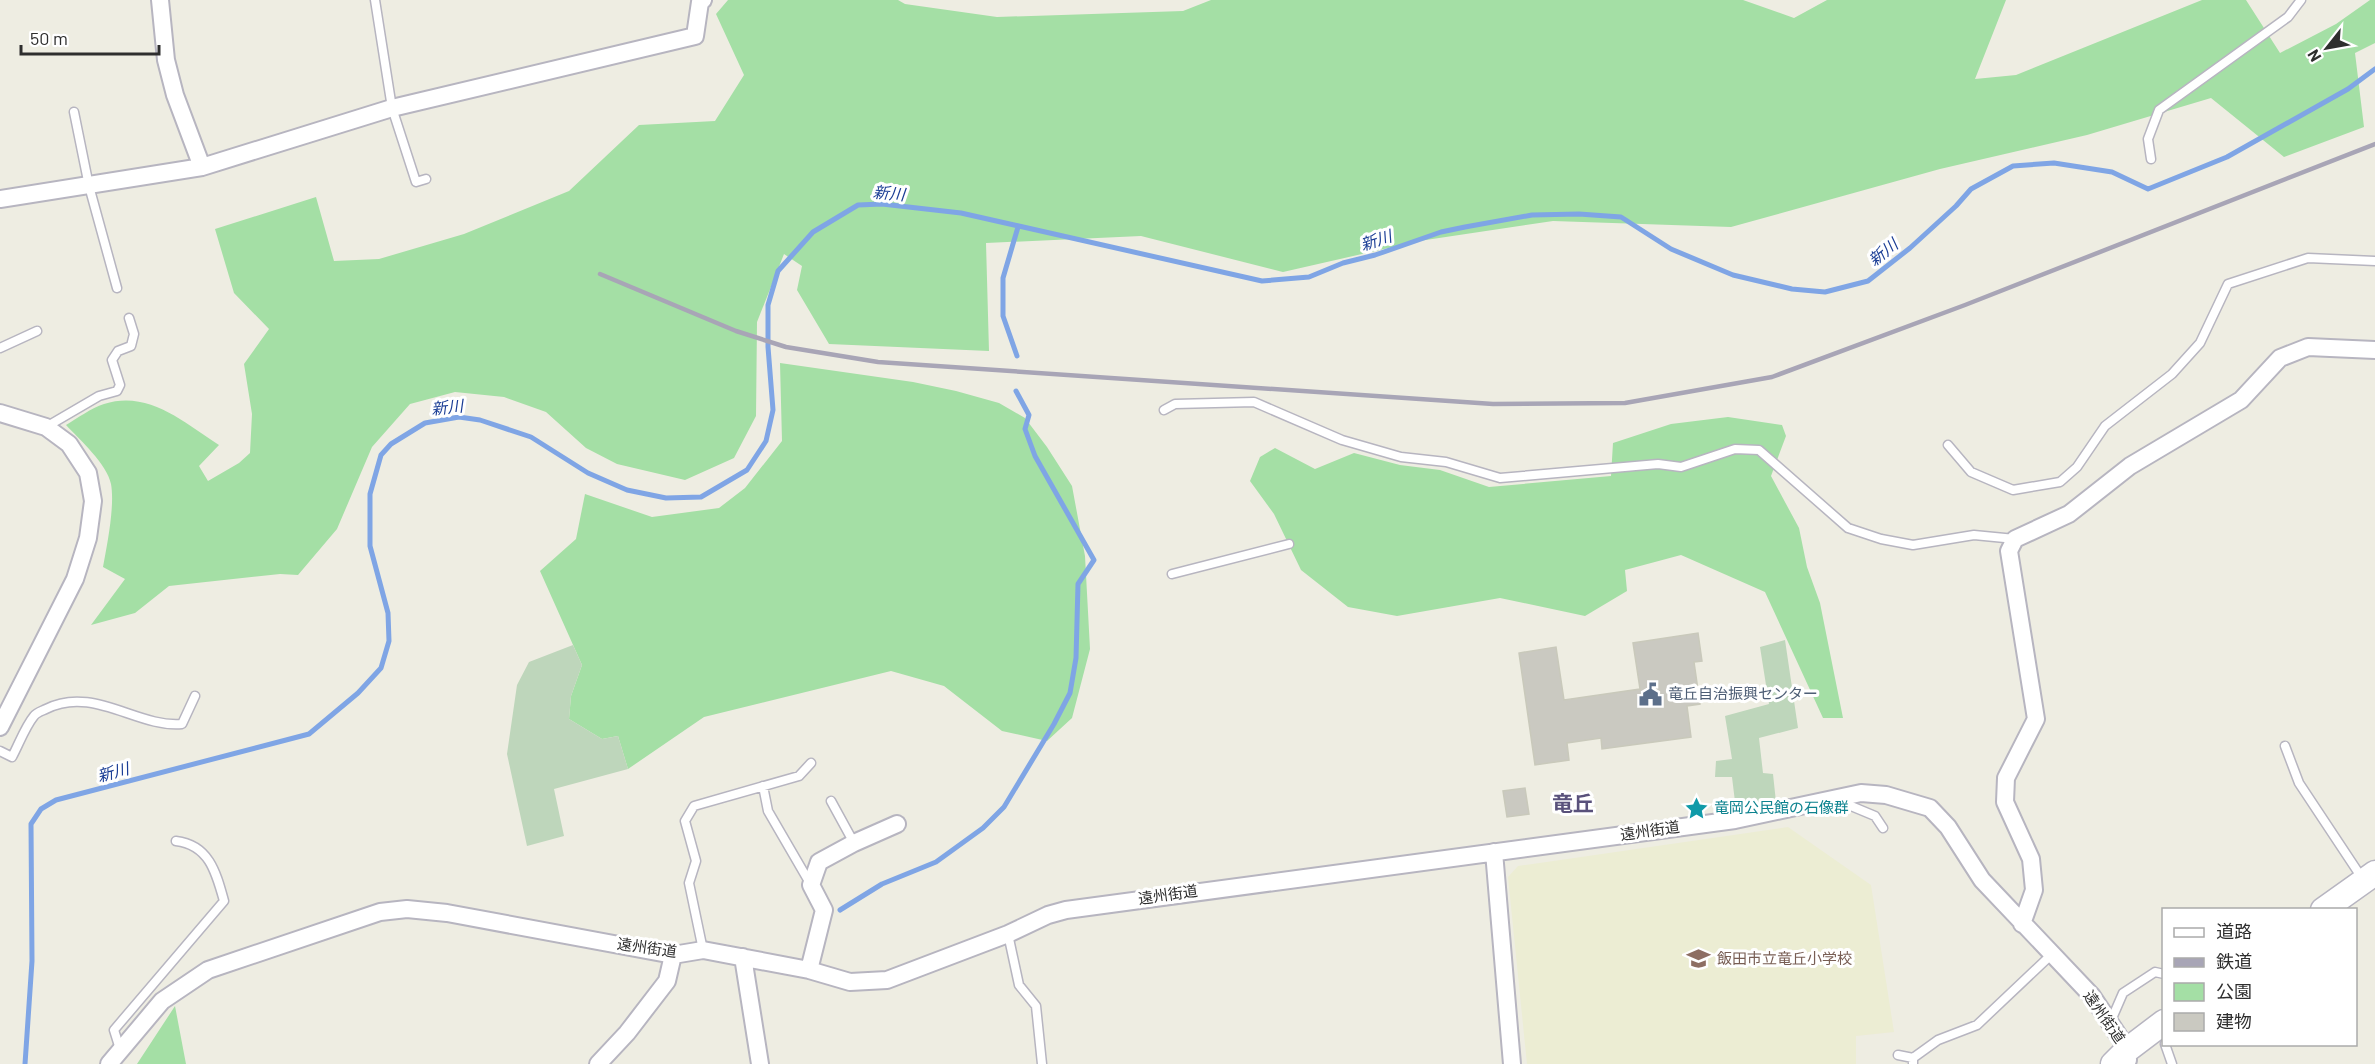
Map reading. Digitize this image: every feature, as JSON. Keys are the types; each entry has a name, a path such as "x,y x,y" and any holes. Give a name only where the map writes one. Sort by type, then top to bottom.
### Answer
{"street":[{"path":"160,0 166,60 175,95 202,166"},
{"path":"0,199 202,166 392,108 695,36 700,2 703,0"},
{"path":"2022,924 2034,890 2031,860 2005,802 2006,778 2036,719 2009,551 2014,539 2069,514 2130,466 2241,400 2280,358 2308,348 2375,350"},
{"path":"0,413 46,427 69,444 88,473 93,501 88,538 75,579 0,728"},
{"name":"遠州街道","path":"109,1064 162,1001 208,970 380,912 407,909 447,913 673,955 703,950 809,970 850,982 887,980 1008,934 1048,915 1100,904 1735,820 1861,793 1886,795 1930,808 1948,827 1982,880 2092,996 2110,1023 2123,1059 2162,1034"},
{"path":"809,970 824,910 811,885 819,862 897,824"},
{"path":"1494,852 1512,1064"},
{"path":"2324,908 2369,877"},
{"path":"598,1064 627,1033 667,981 673,955"},
{"path":"743,957 760,1064"}],"lane":[{"path":"375,0 392,108 416,182 426,179"},
{"path":"2151,159 2148,139 2158,110 2288,17 2301,0"},
{"path":"74,112 89,186 117,288"},
{"path":"1948,445 1971,472 2013,490 2060,482 2077,467 2105,426 2172,374 2200,343 2228,284 2308,258 2375,261"},
{"path":"46,427 99,396 117,391 120,385 112,360 118,351 130,346 134,334 129,318"},
{"path":"0,348 37,331"},
{"path":"1164,410 1176,404 1254,402 1342,440 1401,457 1446,462 1500,478 1658,464 1681,467 1735,449 1759,450 1848,528 1881,539 1913,545 1974,535 2014,539"},
{"path":"1172,574 1289,544"},
{"path":"0,751 12,757 35,714 55,704 74,701 102,704 167,725 182,724 195,696"},
{"path":"2284,746 2299,783 2369,877"},
{"path":"703,950 689,883 696,861 685,821 694,806 799,776 811,763"},
{"path":"763,786 768,811 811,885"},
{"path":"1836,800 1875,816 1883,828"},
{"path":"831,801 854,843"},
{"path":"120,1049 114,1030 224,901 215,869 204,854 189,842 176,841"},
{"path":"1008,934 1018,985 1036,1006 1042,1064"},
{"path":"1898,1055 1913,1061 1938,1040 1977,1024 2051,955"},
{"path":"2110,1023 2123,993 2155,972 2162,974"},
{"path":"2166,1046 2172,1064"}],"shaded area":[{"path":"1785,640 1798,728 1759,738 1763,773 1773,774 1776,802 1736,810 1732,777 1715,777 1716,761 1732,759 1725,716 1769,704 1760,647"},
{"path":"573,645 582,665 571,696 569,719 602,739 618,736 628,769 554,789 564,836 527,846 507,754 517,685 529,662"},
{"name":"飯田市立竜丘小学校","path":"1788,827 1871,885 1894,1032 1856,1036 1856,1064 1527,1064 1508,877 1518,866"}],"green space":[{"path":"728,0 898,0 905,4 997,17 1183,11 1211,0 1743,0 1794,18 1827,0 2006,0 1975,79 2016,75 2202,0 2246,0 2280,53 2336,24 2370,0 2375,0 2375,43 2355,53 2364,127 2284,157 2211,98 2087,135 1940,169 1731,227 1553,221 1419,241 1283,272 1141,236 986,243 989,351 829,344 797,290 802,266 784,254 757,322 756,416 734,458 685,480 617,464 586,448 546,412 504,397 455,392 410,404 372,447 337,529 298,575 280,574 169,586 135,613 91,625 125,579 103,567 112,503 108,476 92,453 66,425 104,404 136,401 179,418 219,445 199,466 208,481 239,463 250,453 252,414 244,364 269,329 234,293 215,229 316,197 334,261 379,259 464,234 569,191 639,125 715,121 744,75 716,14"},
{"path":"780,363 913,382 999,403 1025,418 1047,447 1072,486 1085,556 1090,649 1072,718 1047,741 1002,731 944,686 891,671 704,717 628,769 618,736 602,739 569,719 571,696 582,665 540,571 576,539 585,494 652,517 719,508 745,488 782,441"},
{"path":"1728,417 1782,425 1786,436 1771,476 1799,528 1807,567 1820,603 1843,718 1823,718 1765,592 1681,555 1625,570 1627,591 1585,616 1500,598 1397,616 1348,607 1301,570 1274,514 1250,481 1260,457 1275,448 1315,469 1354,453 1400,465 1440,470 1489,487 1611,476 1613,443 1671,424"},
{"path":"175,1006 186,1064 137,1064"}],"building":[{"name":"竜丘自治振興センター","path":"1698,633 1702,661 1694,662 1700,704 1687,706 1691,737 1602,749 1601,738 1567,743 1569,760 1535,765 1519,653 1556,647 1564,700 1640,689 1633,643"},
{"path":"1525,788 1529,814 1507,817 1503,791"}],"waterway":[{"name":"新川","path":"25,1064 32,961 31,824 41,809 56,800 309,734 358,693 381,668 389,641 388,613 370,546 370,494 381,455 391,444 425,423 459,417 480,420 531,437 588,473 627,490 666,498 701,497 747,470 766,441 773,410 768,347 768,305 778,271 813,232 858,205 882,204 961,213 1262,281 1309,277 1343,263 1375,255 1441,232 1532,215 1579,214 1621,217 1671,249 1733,275 1792,289 1825,292 1868,281 1910,248 1971,189 2013,166 2054,163 2112,172 2148,189 2227,157 2348,89 2375,69"},
{"path":"1017,356 1003,316 1003,278 1018,227"},
{"path":"840,910 882,884 936,862 983,828 1004,807 1070,693 1076,658 1078,584 1094,560 1035,456 1025,429 1029,415 1016,391"}],"railway":[{"path":"600,274 736,331 786,347 878,362 1493,404 1625,403 1772,377 1965,305 2375,144"}],"place":[{"name":"竜丘自治振興センター","path":"1650,694"},
{"name":"竜岡公民館の石像群","path":"1696,808"},
{"name":"飯田市立竜丘小学校","path":"1699,959"}],"district":[{"name":"竜丘","path":"1573,804"}]}
